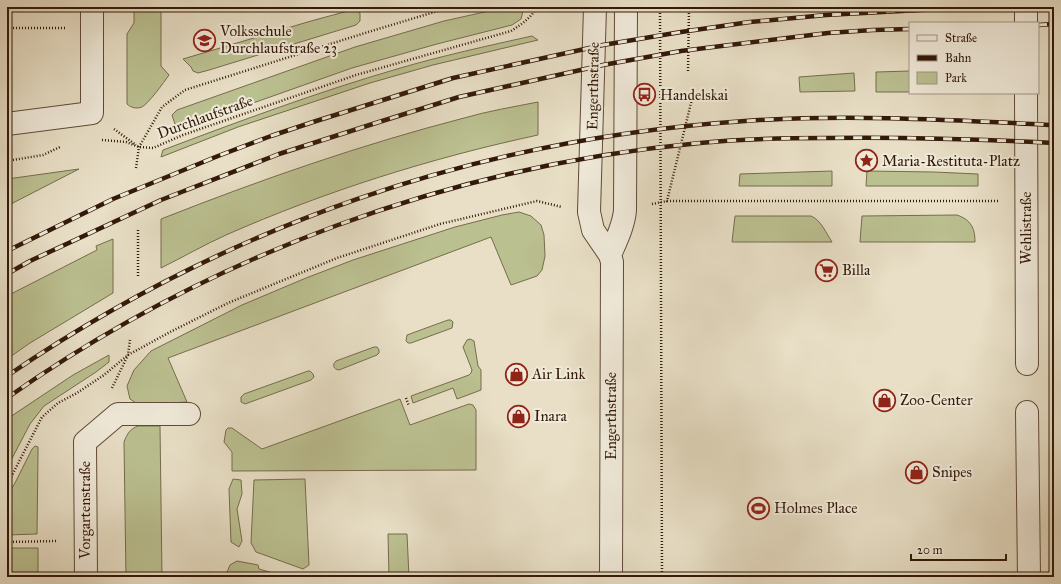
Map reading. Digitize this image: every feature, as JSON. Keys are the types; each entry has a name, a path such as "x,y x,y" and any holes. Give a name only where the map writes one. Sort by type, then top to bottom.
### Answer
{"street":[{"name":"Engerthstraße","path":"595,7 589,212 594,230 610,255 612,262 611,577"},
{"name":"Engerthstraße","path":"610,255 625,215 626,7"},
{"path":"1026,7 1026,22"},
{"path":"7,124 92,113 92,18"},
{"name":"Wehlistraße","path":"1026,94 1027,364"},
{"path":"1027,412 1029,577"},
{"name":"Vorgartenstraße","path":"86,577 85,442 118,414 189,414"}],"path":[{"name":"Durchlaufstraße","path":"451,7 365,32 185,90 162,107 139,148 153,148 191,133 356,75 511,31 524,23 534,14 537,7"},
{"path":"660,7 662,577"},
{"path":"688,71 689,8"},
{"path":"7,28 92,18"},
{"path":"667,201 692,99"},
{"path":"99,140 126,142 139,148 136,168"},
{"path":"7,161 43,155 64,145"},
{"path":"7,485 42,417 58,403 77,393 104,375 128,355 172,331 236,300 337,258 440,224 537,201 589,212"},
{"path":"625,210 667,201 1026,201"},
{"path":"138,229 138,276"},
{"path":"111,390 128,355 130,340"},
{"path":"406,398 408,406"},
{"path":"7,542 86,541"}],"green space":[{"path":"134,7 161,7 161,66 169,75 148,101 142,107 138,108 127,104 127,34 134,23"},
{"path":"507,7 524,7 521,19 512,25 352,68 177,130 172,115 177,110 355,47 444,21"},
{"path":"359,8 360,21 356,25 209,70 198,73 193,71 183,59 311,21"},
{"path":"532,36 538,40 433,65 370,83 238,127 161,157 163,150 338,87 464,51"},
{"path":"909,71 909,92 876,92 876,72"},
{"path":"854,73 855,91 800,92 799,77"},
{"path":"538,102 538,135 458,154 340,190 226,235 161,268 161,219 273,177 425,128 501,109"},
{"path":"79,169 7,206 7,179"},
{"path":"832,171 832,186 739,186 740,174"},
{"path":"867,171 978,174 978,186 866,186"},
{"path":"519,212 531,216 541,225 544,235 545,256 542,270 537,276 511,285 491,237 168,358 187,402 139,405 130,399 127,386 134,370 151,351 242,305 353,260 455,227"},
{"path":"957,215 966,219 971,225 975,242 860,242 862,216"},
{"path":"735,216 811,216 818,220 832,242 732,242"},
{"path":"113,239 113,293 30,343 7,359 7,296 97,250 96,246"},
{"path":"448,320 453,322 452,328 411,343 406,341 407,335"},
{"path":"470,339 474,341 478,366 481,370 481,390 457,399 453,388 413,403 411,396 471,373 472,370 463,347 467,340"},
{"path":"377,347 379,350 377,355 339,370 335,369 334,364 336,361"},
{"path":"109,355 109,362 44,406 30,424 7,468 7,419 73,375"},
{"path":"308,371 313,374 314,377 311,380 245,404 241,402 241,397 244,394"},
{"path":"400,399 410,425 469,404 473,405 476,410 476,470 232,471 232,452 224,442 226,430 228,428 232,428 262,449"},
{"path":"138,426 160,426 162,577 126,577 124,442 129,432"},
{"path":"35,446 38,447 37,534 7,535 7,497"},
{"path":"233,479 241,480 242,494 237,509 242,541 239,547 231,542 229,489"},
{"path":"305,479 309,565 303,569 256,552 251,543 254,480"},
{"path":"388,534 407,534 409,577 389,577"},
{"path":"7,548 38,548 38,577 7,577"},
{"path":"237,561 258,565 259,569 283,576 285,573 295,577 225,577 230,565"}],"railway":[{"path":"7,251 113,199 218,156 313,122 453,78 603,45 750,22 826,15 977,7"},
{"path":"1039,25 1054,24"},
{"path":"7,274 30,261 161,200 279,154 459,97 603,65 681,51 828,33 909,29"},
{"path":"7,376 91,322 178,275 267,234 358,199 452,170 548,147 645,131 745,121 861,118 1054,125"},
{"path":"7,398 85,347 166,301 250,261 337,226 425,196 516,172 607,155 700,143 748,140 811,138 912,138 1054,143"}],"place":[{"name":"Volksschule Durchlaufstraße 23","path":"204,40"},
{"name":"Handelskai","path":"645,95"},
{"name":"Maria-Restituta-Platz","path":"866,161"},
{"name":"Billa","path":"827,270"},
{"name":"Air Link","path":"517,374"},
{"name":"Zoo-Center","path":"884,400"},
{"name":"Inara","path":"519,416"},
{"name":"Snipes","path":"917,472"},
{"name":"Holmes Place","path":"758,508"}]}
